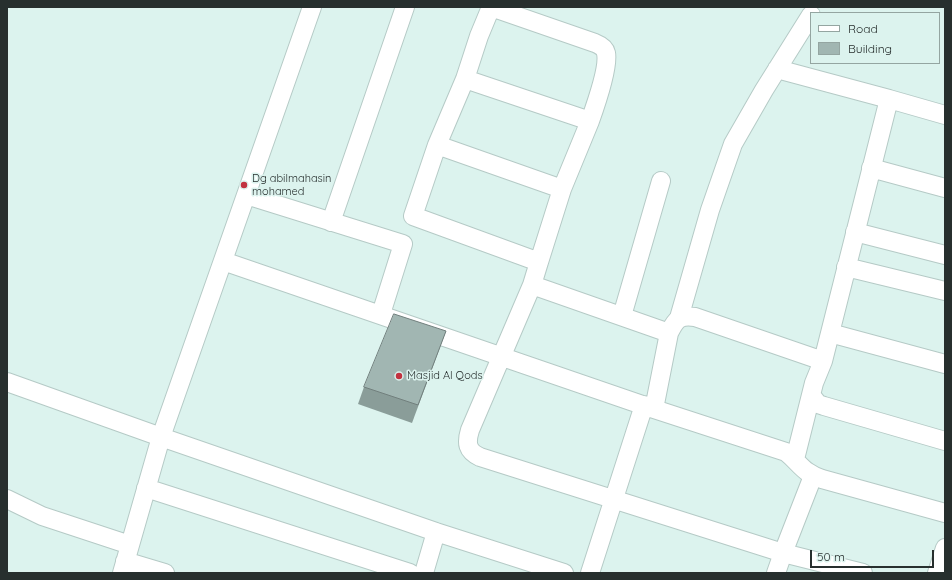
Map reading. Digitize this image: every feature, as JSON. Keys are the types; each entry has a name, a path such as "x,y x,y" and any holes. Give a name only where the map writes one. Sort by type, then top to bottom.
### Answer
{"street":[{"path":"126,560 161,437 312,7"},
{"path":"331,222 405,7"},
{"path":"381,314 402,244 491,7 595,43 604,49 606,53 606,63 590,121 562,189 532,285 469,434 468,438 472,453 784,553 863,573"},
{"path":"590,573 614,499 649,407 710,210 733,144 777,69 810,17"},
{"path":"777,69 945,115"},
{"path":"465,79 590,121"},
{"path":"795,459 814,383 823,361 888,100"},
{"path":"438,145 562,189"},
{"path":"871,168 945,188"},
{"path":"622,316 661,181"},
{"path":"246,195 402,244"},
{"path":"413,216 539,262"},
{"path":"855,232 945,255"},
{"path":"223,261 649,407 786,452 812,476 945,513"},
{"path":"846,267 945,291"},
{"path":"532,285 622,316 674,325 688,316 695,317 823,361"},
{"path":"830,333 945,364"},
{"path":"7,382 436,532 564,573"},
{"path":"811,395 818,404 945,441"},
{"path":"776,573 812,476"},
{"path":"146,488 410,573"},
{"path":"7,499 126,560 165,573"},
{"path":"424,573 436,532"},
{"path":"937,573 945,548"}],"building":[{"name":"Masjid Al Qods","path":"394,314 446,331 418,405 364,387"}],"place":[{"name":"Dg abilmahasin mohamed","path":"244,185"},
{"name":"Masjid Al Qods","path":"399,376"}]}
